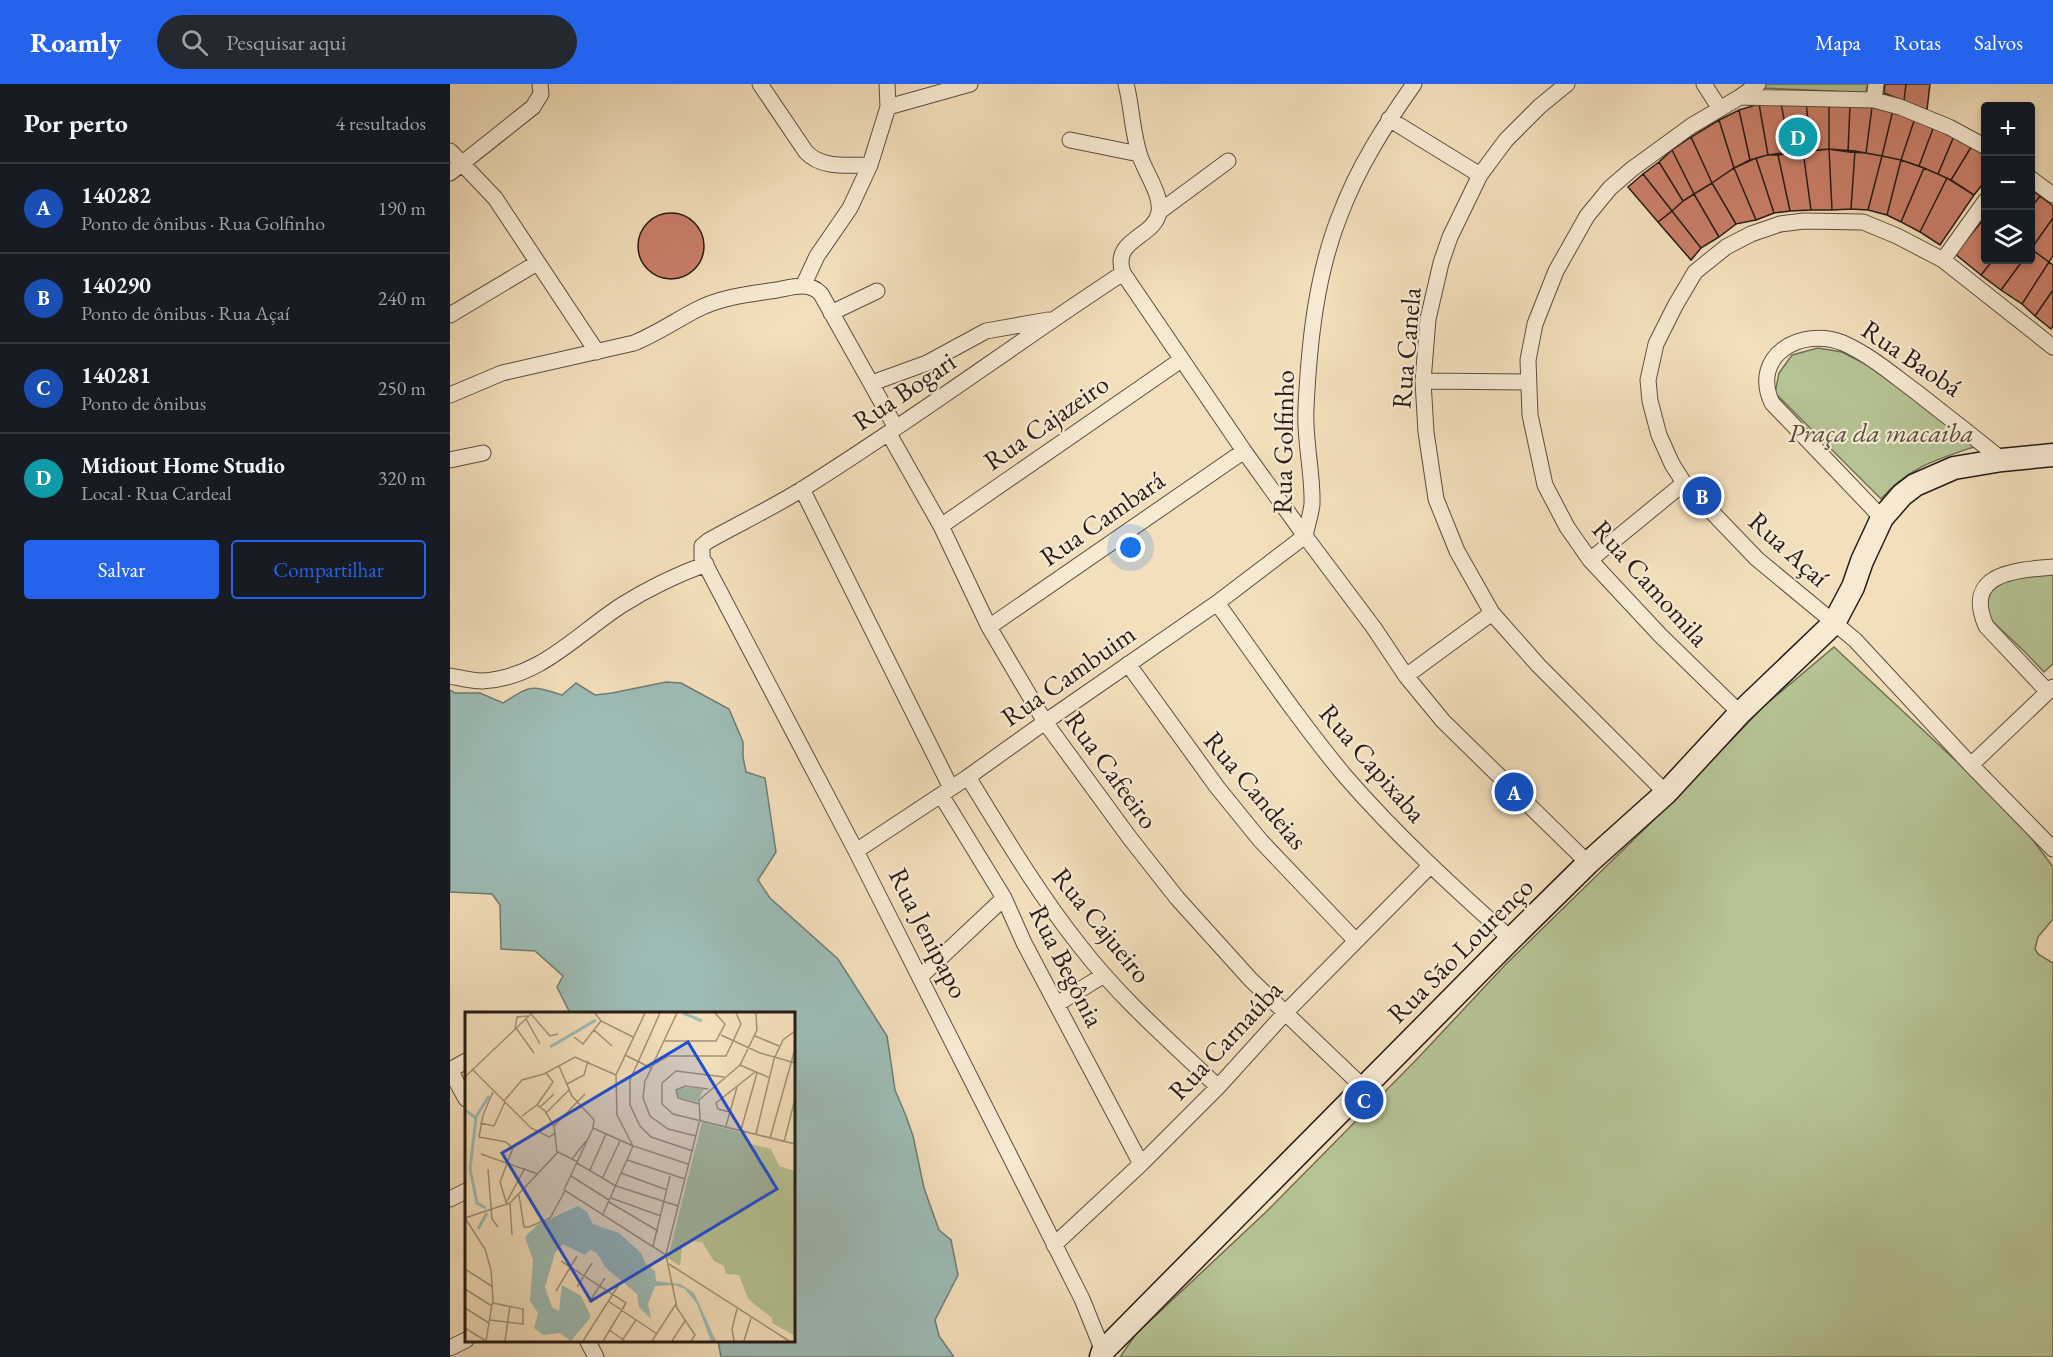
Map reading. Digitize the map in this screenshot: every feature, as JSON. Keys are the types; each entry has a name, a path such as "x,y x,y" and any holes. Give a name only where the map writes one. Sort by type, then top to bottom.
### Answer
{"street":[{"path":"456,169 533,107 541,94 540,84"},
{"path":"760,84 813,160 833,165 870,165"},
{"path":"450,395 502,373 634,343 653,336 697,310 739,295 803,286 817,256 850,208 870,165 888,107 887,84"},
{"path":"888,107 969,84"},
{"path":"1126,84 1139,154 1159,205 1158,220 1139,234 1124,250 1120,264 1123,273 1244,452 1305,536"},
{"name":"Rua Golfinho","path":"1414,84 1369,153 1339,216 1322,276 1313,331 1306,410 1312,505 1305,536 1374,628 1406,676 1443,721 1588,863"},
{"name":"Rua Canela","path":"1567,84 1540,105 1506,140 1479,175 1450,237 1441,263 1428,319 1423,381 1426,432 1436,499 1457,550 1492,613 1539,666 1666,793"},
{"path":"1704,84 1720,109"},
{"name":"Rua Camomila","path":"1740,713 1660,635 1590,560 1567,527 1545,485 1530,415 1528,360 1535,324 1556,271 1587,216 1610,188 1691,126 1758,84"},
{"path":"1874,100 1876,84"},
{"path":"1740,97 1874,100 1900,107 1949,127 1981,144"},
{"path":"1389,120 1479,175"},
{"path":"1070,140 1139,154"},
{"path":"450,151 456,169 495,198 597,352"},
{"path":"1159,205 1228,161"},
{"path":"2035,181 2053,195"},
{"path":"1943,260 1981,207"},
{"name":"Rua Açaí","path":"1834,623 1757,559 1684,483 1672,464 1659,435 1650,401 1648,380 1656,344 1695,272 1726,247 1751,234 1780,225 1804,221 1863,222 1897,236 1943,260 2053,347"},
{"path":"450,315 537,263"},
{"name":"Rua Bogari","path":"705,564 702,558 702,546 708,541 802,489 892,431 1051,320 1123,273"},
{"name":"Rua Cafeeiro","path":"803,286 816,288 821,294 872,382 892,431 989,627 1045,722 1129,837 1177,897 1251,980 1363,1087"},
{"path":"831,313 877,291"},
{"path":"872,382 927,363 986,331 1051,320"},
{"name":"Rua Baobá","path":"1882,518 1772,403 1767,392 1767,377 1771,364 1788,345 1804,338 1821,338 1841,342 1862,352 2002,460"},
{"name":"Rua Cajazeiro","path":"941,526 1181,360"},
{"path":"1423,381 1528,382"},
{"name":"Rua Cambará","path":"989,627 1244,452"},
{"path":"450,460 483,453"},
{"path":"1882,518 1902,495 1923,481 1954,468 2053,455"},
{"path":"1590,560 1684,483"},
{"path":"802,489 946,791"},
{"name":"Rua São Lourenço","path":"1102,1354 1511,939 1588,863 1666,793 1740,713 1834,623 1853,587 1882,518"},
{"name":"Rua Cambuim","path":"856,851 968,777 1217,603 1305,536"},
{"path":"450,676 480,681 506,678 529,670 544,662 622,605 664,580 705,564"},
{"name":"Rua Jenipapo","path":"705,564 920,976 1082,1299 1102,1354"},
{"path":"1971,765 2050,689 1986,626 1981,612 1982,591 1996,578 2029,569 2053,567"},
{"name":"Rua Capixaba","path":"1217,603 1346,776 1430,866 1511,939"},
{"path":"1406,676 1492,613"},
{"path":"1834,623 1855,640 1971,765 2052,846"},
{"name":"Rua Candeias","path":"1128,664 1216,787 1260,840 1355,940"},
{"name":"Rua Cajueiro","path":"968,777 1033,879 1079,945 1104,975 1218,1087"},
{"name":"Rua Begônia","path":"946,791 1004,898 1024,943 1141,1164"},
{"name":"Rua Carnaúba","path":"1054,1245 1141,1164 1218,1087 1355,940 1430,866"},
{"path":"920,976 1004,898"},
{"path":"1057,1004 1104,975"},
{"path":"465,1062 450,1070 465,1098"},
{"path":"450,1199 465,1192"},
{"path":"450,1348 465,1340"},
{"path":"588,1342 596,1357"}],"green space":[{"path":"1765,84 1868,84 1865,94 1759,88"},
{"name":"Praça da macaiba","path":"1818,348 1842,352 1877,370 1977,446 1924,465 1902,479 1881,499 1775,393 1779,373 1792,355"},
{"path":"2053,571 2053,664 2044,672 1990,619 1983,599 1987,586 2007,578"},
{"path":"1834,647 1983,786 2033,840 2053,867 2053,919 2038,937 2035,949 2038,954 2053,963 2053,1357 1120,1357 1136,1334 1267,1211 1418,1058 1506,964 1666,808 1764,706"}],"water":[{"path":"666,682 681,683 729,709 743,742 746,772 765,778 776,852 758,880 770,898 838,959 887,1036 895,1090 913,1136 924,1188 939,1230 951,1240 958,1275 935,1320 939,1336 954,1357 721,1357 718,1342 795,1342 795,1012 570,1012 557,987 563,976 535,951 501,949 500,905 492,894 450,892 450,690 455,693 480,693 503,703 526,690 537,688 562,695 576,683 595,695"}],"building":[{"path":"1885,84 1906,84 1904,101 1884,93"},
{"path":"1906,84 1930,84 1927,110 1904,101"},
{"path":"1806,101 1811,151 1790,152 1781,103"},
{"path":"1806,101 1829,103 1829,149 1811,151"},
{"path":"1781,103 1790,152 1768,155 1759,104"},
{"path":"1829,103 1850,105 1848,152 1829,149"},
{"path":"1759,104 1768,155 1750,160 1739,110"},
{"path":"1850,105 1872,107 1866,153 1848,152"},
{"path":"1872,107 1893,110 1882,156 1866,153"},
{"path":"1739,110 1750,160 1734,168 1719,120"},
{"path":"1893,110 1915,118 1901,160 1882,156"},
{"path":"1915,118 1934,126 1919,166 1901,160"},
{"path":"1719,120 1734,168 1712,183 1691,137"},
{"path":"1934,126 1954,136 1938,174 1919,166"},
{"path":"1954,136 1973,144 1951,180 1938,174"},
{"path":"1691,137 1712,183 1694,194 1672,150"},
{"path":"1973,144 1981,150 1981,186 1974,195 1951,180"},
{"path":"1829,149 1832,210 1811,210 1803,151"},
{"path":"1829,149 1855,151 1851,209 1832,210"},
{"path":"1672,150 1694,194 1683,201 1659,162"},
{"path":"1803,151 1811,210 1790,211 1778,155"},
{"path":"1855,151 1882,156 1868,210 1851,209"},
{"path":"1778,155 1790,211 1774,213 1756,158"},
{"path":"1882,156 1901,160 1887,215 1868,210"},
{"path":"1756,158 1774,213 1756,220 1734,168"},
{"path":"1901,160 1924,168 1901,222 1887,215"},
{"path":"1659,162 1683,201 1672,211 1643,174"},
{"path":"1734,168 1756,220 1736,224 1712,183"},
{"path":"1924,168 1947,178 1920,232 1901,222"},
{"path":"1643,174 1672,211 1658,222 1628,187"},
{"path":"1947,178 1974,195 1940,245 1920,232"},
{"path":"1712,183 1736,224 1719,237 1694,194"},
{"path":"2035,192 2040,196 2035,202"},
{"path":"1694,194 1719,237 1701,248 1672,211"},
{"path":"2040,196 2053,206 2053,218 2035,243 2035,210 2035,202"},
{"path":"1672,211 1701,248 1691,260 1658,222"},
{"path":"671,213 684,216 694,223 701,233 704,246 701,259 694,269 684,276 671,279 658,276 648,269 641,259 638,246 641,233 648,223 658,216"},
{"path":"2053,218 2053,256 2049,262 2035,252 2035,243"},
{"path":"1981,222 1981,264 1990,264 1981,275 1955,254"},
{"path":"2035,252 2049,262 2022,304 2001,290 2020,264 2035,264"},
{"path":"2035,252 2049,262 2022,304 2001,290 2020,264 2035,264"},
{"path":"2049,262 2053,265 2053,290 2035,316 2022,304"},
{"path":"1990,264 2020,264 2001,290 1981,275"},
{"path":"2053,290 2053,326 2051,329 2035,316"}],"place":[{"name":"Midiout Home Studio","path":"1798,137"},
{"name":"140290","path":"1702,496"},
{"name":"140282","path":"1514,792"},
{"name":"140281","path":"1364,1100"}]}
